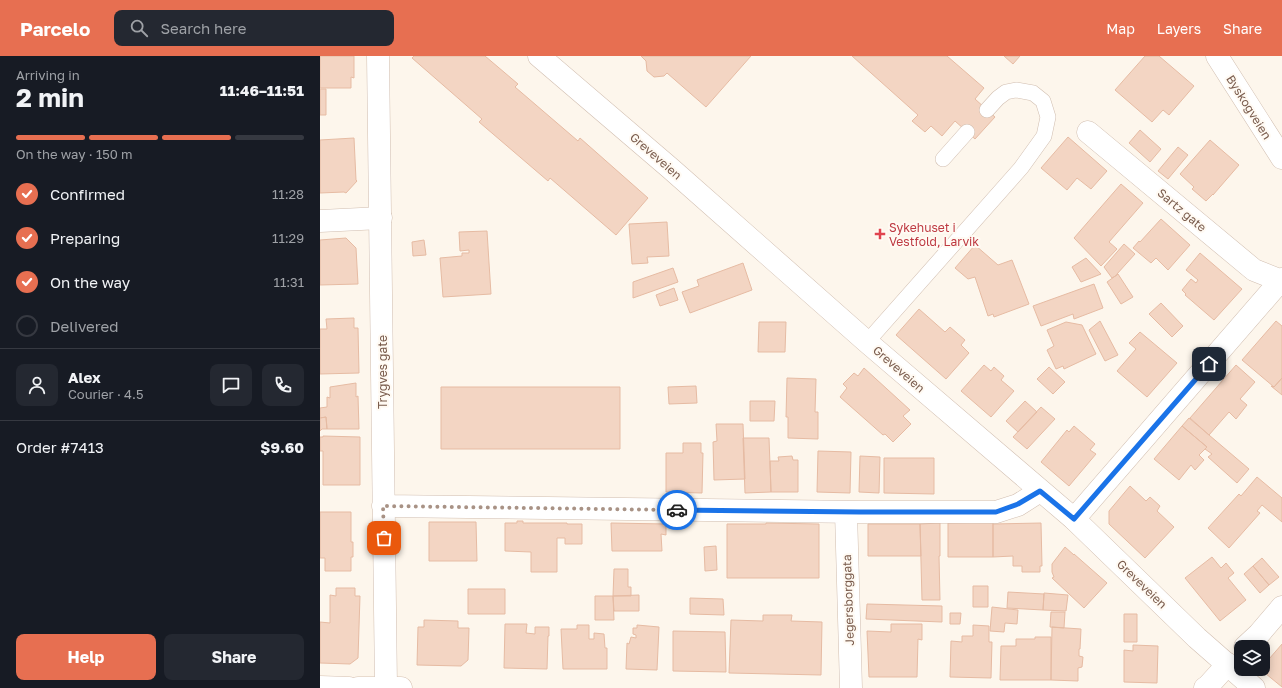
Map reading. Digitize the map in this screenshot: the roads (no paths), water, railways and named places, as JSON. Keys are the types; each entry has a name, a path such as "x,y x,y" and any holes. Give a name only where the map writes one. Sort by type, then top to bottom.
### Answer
{"street":[{"name":"Trygves gate","path":"378,56 383,506 394,688"},
{"name":"Greveveien","path":"539,56 670,168 867,342 1074,519 1197,638 1234,658"},
{"name":"Byskogveien","path":"1217,56 1282,158"},
{"name":"Sartz gate","path":"1088,132 1254,270 1282,280"},
{"path":"320,221 381,218"},
{"path":"1074,519 1282,280"},
{"path":"383,506 846,512 996,512 1018,504 1040,491"},
{"name":"Jegersborggata","path":"846,512 851,688"},
{"path":"1253,640 1282,607"},
{"path":"1205,688 1234,658"},
{"name":"Greveveien","path":"1246,676 1254,688"},
{"path":"320,687 348,688"},
{"path":"358,688 394,688"}],"lane":[{"path":"867,342 1021,168 1044,136 1048,117 1043,101 1033,93 1016,90 1006,92 987,110"},
{"path":"943,159 967,132"}],"place":[{"name":"Sykehuset i Vestfold, Larvik","path":"880,234"}]}
